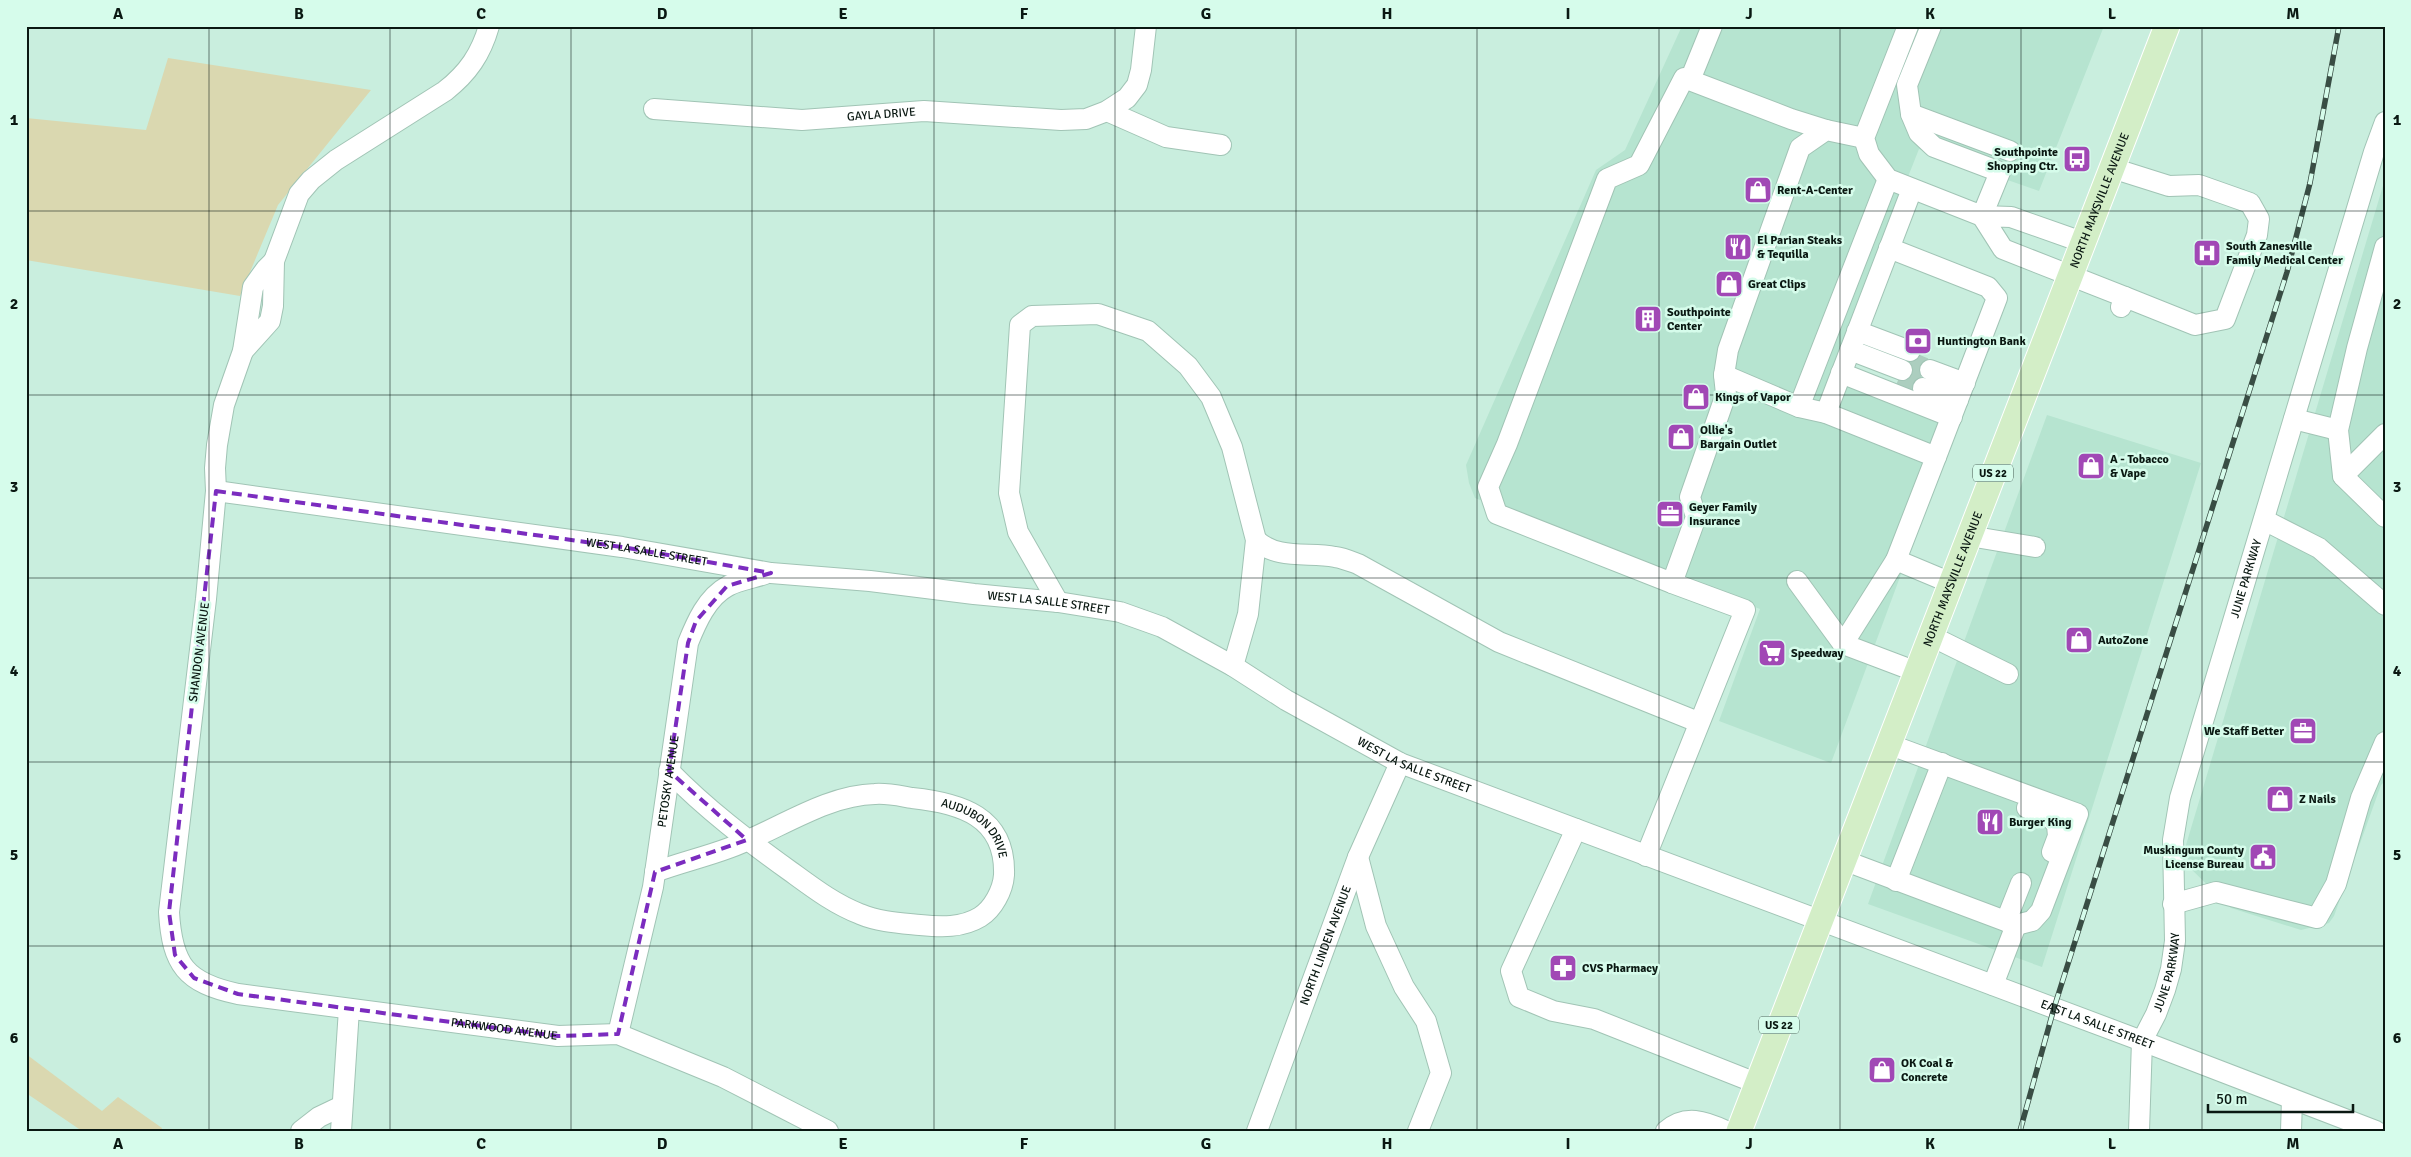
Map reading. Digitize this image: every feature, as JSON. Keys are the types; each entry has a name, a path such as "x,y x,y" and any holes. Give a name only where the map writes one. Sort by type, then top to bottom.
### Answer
{"main road":[{"name":"NORTH MAYSVILLE AVENUE","path":"1739,1131 1842,860 1917,672 2167,26"}],"street":[{"name":"SHANDON AVENUE","path":"175,955 170,935 168,912 206,599 216,491 215,468 224,405 243,351 270,321 273,306 274,261 299,194 310,180 336,160 461,78 480,53 489,26"},
{"name":"GAYLA DRIVE","path":"654,109 802,120 924,111 1061,120 1086,119 1107,111 1127,98 1137,85 1141,70 1146,26"},
{"path":"1690,80 1712,26"},
{"path":"1908,26 1864,138 1869,154 1888,179 1982,216 2011,217 2082,242"},
{"path":"1931,26 1907,85 1911,114 1919,133 1934,147 2000,172 1982,216"},
{"path":"1646,856 1698,722 1745,610 1498,514 1488,487 1607,179 1639,165 1684,78 1791,119 1826,130 1864,138"},
{"path":"1107,111 1166,137 1221,145"},
{"path":"1911,114 2010,151"},
{"name":"JUNE PARKWAY","path":"2142,1040 2156,1014 2171,969 2175,940 2173,840 2177,812 2374,152 2385,122"},
{"path":"1672,583 1696,517 1690,497 1726,394 1724,375 1728,350 1800,148 1826,130"},
{"path":"1982,216 2003,249 2070,275 2123,302 2195,325 2225,319 2257,235 2259,219 2250,203 2199,185 2169,186 2112,168"},
{"path":"1799,407 1888,179"},
{"path":"1826,413 1912,189"},
{"path":"2385,247 2357,348 2338,430 2343,476 2385,517"},
{"path":"1843,644 1896,560 1998,298 1988,287 1889,248"},
{"path":"1058,602 1018,532 1009,493 1020,326 1032,316 1098,314 1148,331 1188,366 1211,397 1232,447 1256,540 1248,614 1232,666"},
{"path":"1849,351 1904,365 1849,351"},
{"path":"1849,351 1961,393"},
{"path":"1961,393 1929,374 1961,393"},
{"path":"1724,375 1799,407 1826,413 1936,457"},
{"path":"2294,419 2338,430"},
{"path":"2343,476 2385,434"},
{"name":"WEST LA SALLE STREET","path":"216,491 622,547 771,573 870,581 1058,602 1120,612 1162,627 1232,666 1286,700 1400,763 1819,920"},
{"path":"2264,520 2319,548 2385,604"},
{"path":"1969,536 2035,547"},
{"path":"1256,540 1266,549 1282,554 1337,557 1358,564 1499,642 1698,722"},
{"path":"1896,560 1951,583"},
{"name":"PETOSKY AVENUE","path":"618,1034 655,872 688,643 696,621 707,605 727,586 771,573"},
{"path":"1797,580 1843,644 1917,672"},
{"path":"1931,636 2008,674"},
{"path":"2174,904 2216,892 2317,918 2336,884 2361,798 2385,742"},
{"path":"1842,860 2018,922 2041,911 2078,814 1940,769 1888,744"},
{"name":"NORTH LINDEN AVENUE","path":"1257,1131 1358,857 1374,816 1400,763"},
{"path":"1896,880 1940,769"},
{"name":"AUDUBON DRIVE","path":"655,872 730,848 747,840 847,797 876,794 944,802 971,812 985,822 996,836 1002,853 1004,880 996,902 981,917 958,926 942,927 894,923 860,914 826,897 747,840 710,811 669,771"},
{"path":"1576,830 1511,971 1519,997 1553,1011 1594,1019 1756,1083"},
{"path":"1358,857 1376,926 1404,987 1426,1021 1441,1073 1418,1131"},
{"path":"1993,985 2018,922 2021,883"},
{"name":"EAST LA SALLE STREET","path":"1819,920 2142,1040 2376,1131"},
{"name":"PARKWOOD AVENUE","path":"175,955 194,978 222,991 558,1036 618,1034 723,1076 828,1131"},
{"path":"341,1131 349,1009"},
{"path":"2139,1131 2142,1040"},
{"path":"2291,1131 2292,1099"},
{"path":"301,1131 319,1117 342,1106"},
{"path":"1666,1131 1675,1122 1692,1120 1712,1124 1726,1131"}],"highlighted area":[{"path":"216,491 622,547 771,573 727,586 696,621 688,643 669,771 747,840 655,872 618,1034 558,1036 379,1014 238,994 194,978 175,955 169,912"}],"shaded area":[{"path":"1682,26 2104,26 2039,191 1919,149 1830,374 1956,426 1831,763 1719,721 1760,609 1475,498 1469,483 1466,465 1596,170 1625,150"},
{"path":"168,58 371,90 278,205 240,296 26,260 26,118 146,130"},
{"path":"2385,179 2385,781 2381,785 2334,916 2329,923 2301,930 2231,908 2188,866 2186,845"},
{"path":"2047,415 2201,463 2042,967 1868,904"},
{"path":"26,1054 102,1111 118,1097 162,1128 161,1131 82,1131 26,1093"}],"tunnel":[{"path":"1906,360 1930,370"},
{"path":"1899,378 1923,388"}],"railway":[{"path":"2020,1131 2054,1008 2287,272 2310,183 2339,26"}],"place":[{"name":"Southpointe Shopping Ctr.","path":"2077,159"},
{"name":"Rent-A-Center","path":"1758,190"},
{"name":"El Parian Steaks & Tequilla","path":"1738,247"},
{"name":"South Zanesville Family Medical Center","path":"2207,253"},
{"name":"Great Clips","path":"1729,284"},
{"name":"Southpointe Center","path":"1648,319"},
{"name":"Huntington Bank","path":"1918,341"},
{"name":"Kings of Vapor","path":"1696,397"},
{"name":"Ollie's Bargain Outlet","path":"1681,437"},
{"name":"A - Tobacco & Vape","path":"2091,466"},
{"name":"Geyer Family Insurance","path":"1670,514"},
{"name":"AutoZone","path":"2079,640"},
{"name":"Speedway","path":"1772,653"},
{"name":"We Staff Better","path":"2303,731"},
{"name":"Z Nails","path":"2280,799"},
{"name":"Burger King","path":"1990,822"},
{"name":"Muskingum County License Bureau","path":"2263,857"},
{"name":"CVS Pharmacy","path":"1563,968"},
{"name":"OK Coal & Concrete","path":"1882,1070"}]}
